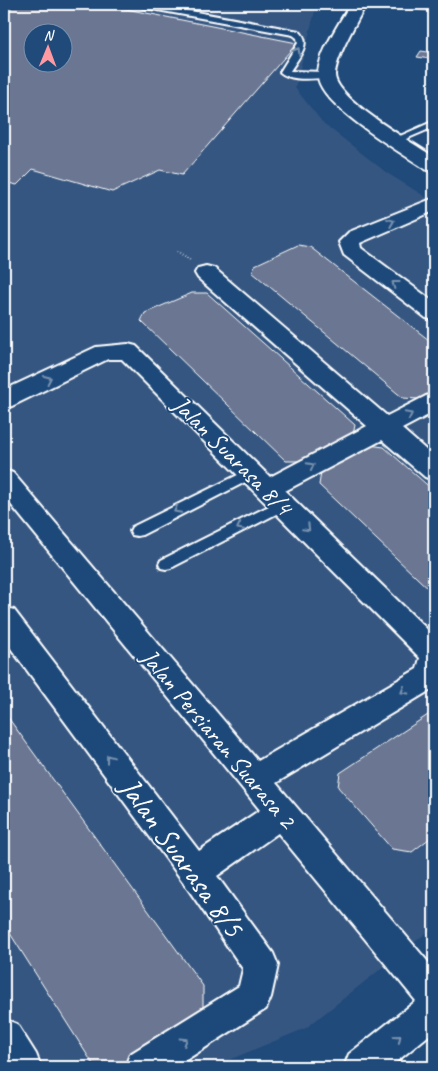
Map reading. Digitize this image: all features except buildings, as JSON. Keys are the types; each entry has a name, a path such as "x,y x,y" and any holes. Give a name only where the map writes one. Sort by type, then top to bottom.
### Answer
{"main road":[{"path":"416,4 434,5"}],"street":[{"path":"358,4 330,59 326,75 330,88 346,106 434,166"},
{"path":"434,204 356,236 349,242 351,251 434,313"},
{"path":"201,269 434,471"},
{"name":"Jalan Suarasa 8/4","path":"4,400 104,352 128,351 434,656 430,676 253,780"},
{"path":"268,489 434,402"},
{"name":"Jalan Persiaran Suarasa 2","path":"4,479 434,996"},
{"name":"Jalan Suarasa 8/5","path":"4,618 195,872 261,966 254,997 143,1067"},
{"path":"195,872 281,813"},
{"path":"362,1067 434,1009"},
{"path":"4,1037 23,1067"}],"lane":[{"path":"141,4 296,33 301,37 302,43 285,72 326,75"},
{"path":"200,15 202,4"},
{"path":"396,140 434,124"},
{"path":"136,530 268,489"},
{"path":"166,564 268,489"}],"path":[{"path":"177,251 201,269"}],"shaded area":[{"path":"4,4 278,4 315,11 295,88 323,123 387,173 434,202 434,927 306,1028 212,1067 4,1067"}]}
